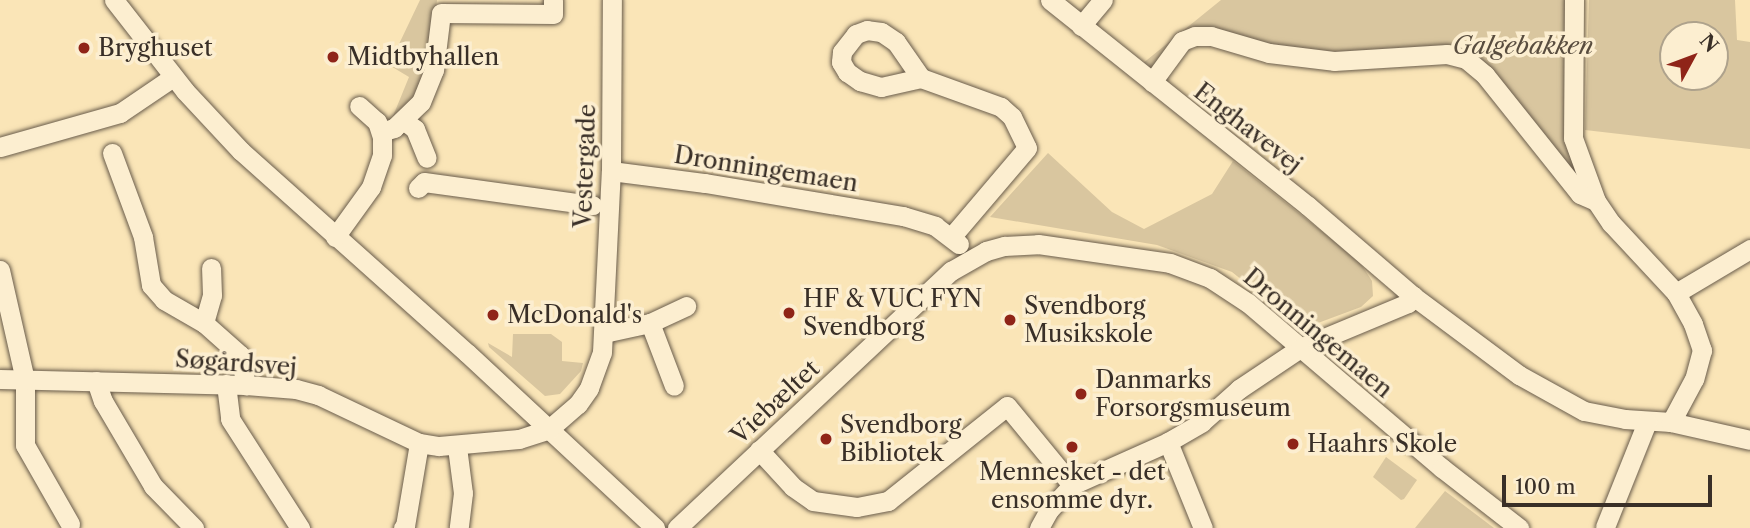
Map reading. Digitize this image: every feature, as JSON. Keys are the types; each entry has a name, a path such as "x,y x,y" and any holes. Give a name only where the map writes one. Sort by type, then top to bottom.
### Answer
{"street":[{"path":"114,0 173,77 241,151 655,528"},
{"path":"381,132 394,128 421,102 434,70 442,6 552,15 553,0"},
{"name":"Vestergade","path":"549,429 578,404 589,388 600,361 604,332 611,171 612,0"},
{"name":"Enghavevej","path":"1050,0 1308,206 1413,296 1508,368 1565,403 1604,416 1647,422 1671,422 1750,440"},
{"path":"1081,26 1103,0"},
{"path":"1574,0 1573,138 1596,201 1611,223 1676,293 1693,324 1702,350 1694,379 1671,422"},
{"path":"1152,82 1182,41 1195,36 1211,36 1269,53 1334,61 1447,54 1466,59 1485,75 1580,194 1596,201"},
{"path":"0,147 120,113 173,77"},
{"path":"921,78 1001,107 1012,117 1027,148 952,236"},
{"path":"335,237 374,180 382,155 381,132 373,117 359,106"},
{"path":"403,120 415,129 427,158"},
{"path":"112,153 143,237 151,285 164,300 204,323 240,355 246,385"},
{"name":"Dronningemaen","path":"611,171 705,183 903,216 924,222 952,236 971,257 1004,246 1038,244 1170,263 1210,278 1228,289 1441,468 1519,528"},
{"path":"418,188 424,182 592,205"},
{"path":"1676,293 1750,249"},
{"name":"Viebæltet","path":"677,528 939,282 971,257"},
{"path":"204,323 212,295 211,268"},
{"path":"0,270 25,380 25,445 70,524"},
{"path":"1039,528 1049,510 1072,485 1168,442 1202,422 1239,389 1300,348 1408,303 1413,296"},
{"path":"604,332 650,323 686,306"},
{"path":"650,323 674,386"},
{"name":"Søgårdsvej","path":"0,379 226,384 296,389 318,395 419,443 457,447 519,439 549,429"},
{"path":"96,381 103,401 153,485 194,528"},
{"path":"226,384 230,419 300,528"},
{"path":"759,450 793,487 813,501 832,506 857,507 888,501 1007,406 1072,485"},
{"path":"1605,527 1647,422"},
{"path":"1168,442 1203,528"},
{"path":"402,528 405,526 419,443"},
{"path":"457,447 463,493 459,528"}],"green space":[{"path":"420,0 437,0 430,62 423,87 391,121 409,77 389,65"},
{"name":"Galgebakken","path":"1221,0 1567,0 1585,187 1466,57 1315,57 1204,30 1156,68 1149,69 1142,64"},
{"path":"1589,0 1735,0 1737,40 1750,42 1750,149 1585,130"},
{"path":"1048,153 1112,212 1144,229 1212,194 1233,161 1359,261 1372,281 1373,296 1361,307 1318,323 1289,318 1232,272 1157,245 990,217"},
{"path":"513,334 551,334 562,342 562,361 583,363 581,371 560,394 545,396 489,347 488,343 512,357"},
{"path":"1386,457 1417,480 1404,499 1401,500 1373,477"},
{"path":"1445,491 1494,528 1415,528"}],"place":[{"name":"Bryghuset","path":"84,48"},
{"name":"Midtbyhallen","path":"333,57"},
{"name":"HF & VUC FYN Svendborg","path":"789,313"},
{"name":"McDonald's","path":"493,315"},
{"name":"Svendborg Musikskole","path":"1010,320"},
{"name":"Danmarks Forsorgsmuseum","path":"1081,394"},
{"name":"Svendborg Bibliotek","path":"826,439"},
{"name":"Haahrs Skole","path":"1293,444"},
{"name":"Mennesket - det ensomme dyr.","path":"1072,447"}]}
